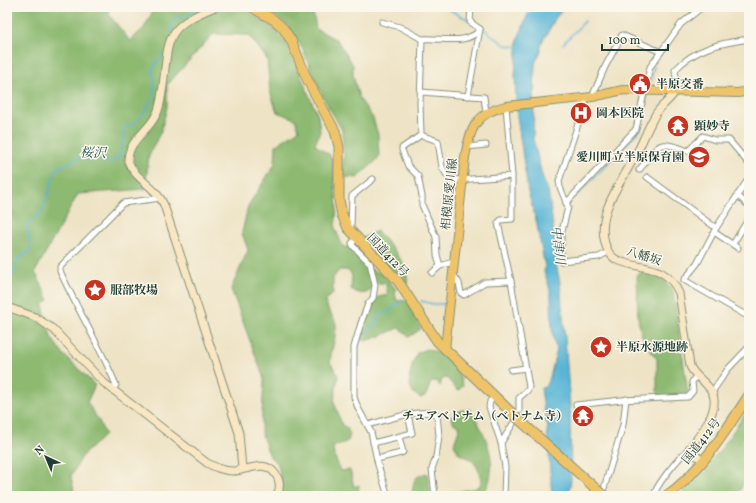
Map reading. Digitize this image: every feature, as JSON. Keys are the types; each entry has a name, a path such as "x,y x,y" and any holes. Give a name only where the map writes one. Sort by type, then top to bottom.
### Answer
{"highway":[{"name":"国道412号","path":"251,7 274,20 283,28 291,40 307,79 335,131 339,147 339,200 342,215 348,228 398,281 428,330 445,349 515,416 603,496"},
{"name":"国道412号","path":"666,496 685,480 720,439 749,395"}],"main road":[{"path":"486,112 506,106 590,97 623,90 738,93 749,91"},
{"name":"相模原愛川線","path":"445,349 452,273 467,147 473,128 486,112"}],"street":[{"path":"215,7 189,19 177,28 174,33 169,44 161,101 157,114 130,150 128,161 130,167 137,176 161,198 239,433 242,469"},
{"path":"471,7 469,19 480,29"},
{"path":"566,203 636,129 650,67 681,24 702,7"},
{"path":"382,22 400,27 422,39 463,38 478,33 480,29"},
{"path":"468,96 480,29"},
{"path":"661,52 622,35 586,103 560,173 560,187 568,207 561,242 562,262 599,257 608,252 603,233 607,210 654,118 677,92 675,70 686,58 718,44 749,39"},
{"path":"421,135 420,103 422,92 422,39"},
{"path":"422,92 484,97 486,112"},
{"path":"501,443 519,414 520,397 529,389 498,222 500,220 512,219 512,176 506,106"},
{"path":"421,135 438,142 442,167 445,174 452,179 512,176"},
{"path":"421,135 402,148 402,153 408,166 418,176 422,196 422,206 436,237 437,255 440,266"},
{"path":"639,170 657,147 669,144 688,151 703,136 715,140 729,140 749,164"},
{"path":"467,147 486,145"},
{"path":"647,177 738,248"},
{"path":"654,495 709,420 714,404 712,392 696,376 690,366 680,298 673,283 684,280 697,264 715,230 749,178"},
{"path":"348,228 351,226 352,196 373,179"},
{"path":"738,195 749,206"},
{"path":"113,391 116,384 107,362 61,274 60,267 123,203 161,198"},
{"path":"733,244 749,218"},
{"path":"356,238 352,243 353,246 370,264 375,285 373,298 368,304 360,323 358,337 354,347 353,367 356,403 368,425 388,496"},
{"name":"八幡坂","path":"608,252 618,260 656,269 673,283"},
{"path":"432,273 440,266 454,262"},
{"path":"452,273 459,282 461,293 464,295 485,282 510,282"},
{"path":"684,280 749,317"},
{"path":"7,307 35,317 54,329 96,376 113,391 207,463 217,468 227,470 256,466 270,469 278,478 279,490 277,496"},
{"path":"712,392 728,369 749,347"},
{"path":"511,370 526,368"},
{"path":"576,405 626,399 688,396 693,391 692,382 696,376"},
{"path":"495,397 490,401 489,407 501,443 505,467 504,496"},
{"path":"603,496 623,425 626,399"},
{"path":"368,425 408,415 425,413 437,415 439,436 436,457 432,469 435,496"},
{"path":"373,443 399,437 412,432 408,415"},
{"path":"377,459 403,452 399,437"},
{"path":"688,450 702,460"}],"green space":[{"path":"7,7 108,7 110,16 130,41 144,28 155,7 241,7 273,28 286,42 318,116 320,131 315,145 330,155 333,163 337,207 335,228 343,247 350,247 367,267 383,275 396,289 395,294 397,301 405,300 408,302 421,329 409,337 399,328 373,339 364,341 360,330 364,318 378,297 388,295 386,285 384,283 373,283 372,289 362,294 351,289 352,275 347,270 339,270 333,278 333,293 326,300 326,304 336,324 336,333 330,362 338,375 334,402 342,425 347,428 350,435 348,441 333,447 334,455 341,471 350,470 354,487 359,485 358,496 280,496 282,488 278,464 270,457 261,432 264,379 231,289 248,250 242,233 248,206 275,164 276,145 299,130 295,119 277,112 270,91 267,59 249,35 213,34 167,85 167,107 161,131 149,155 145,189 78,194 35,272 49,300 43,305 51,337 62,353 95,385 87,402 99,421 105,435 83,455 71,476 75,496 7,496"},
{"path":"261,7 325,7 313,11 316,29 337,40 353,65 353,75 359,98 373,118 378,135 379,158 357,178 346,177 342,174 344,155 342,130 323,97 302,48 288,25"},
{"path":"377,231 393,249 406,270 407,285 362,240 364,237"},
{"path":"642,271 664,280 673,291 688,392 682,396 660,396 657,391 657,359 649,349 644,339 638,320 637,276"},
{"path":"427,349 440,354 455,367 463,386 458,391 447,378 442,379 440,386 436,381 431,382 426,395 421,398 415,394 410,384 411,371 417,353"},
{"path":"749,408 749,455 744,462 745,476 740,490 733,496 679,496 719,452"},
{"path":"470,409 488,446 491,475 486,489 480,495 471,497 449,496 452,493 476,488 481,484 480,474 476,465 469,458 459,454 454,444 460,427 452,422 451,417 460,411"},
{"path":"427,473 431,496 410,496 415,479"}],"water":[{"path":"534,7 566,7 558,14 541,44 541,51 535,63 533,139 543,179 548,190 556,247 556,264 560,283 570,407 571,481 568,496 552,496 547,431 548,426 545,419 541,388 545,387 550,377 557,349 552,331 549,285 544,272 545,267 536,220 528,192 517,116 515,75 518,39 528,14"}],"waterway":[{"name":"桜沢","path":"171,32 173,20 206,7"},
{"path":"323,7 332,9 347,7"},
{"path":"444,7 469,20"},
{"path":"697,14 707,7"},
{"path":"563,44 585,21"},
{"path":"476,23 505,45 519,47"},
{"name":"桜沢","path":"7,281 14,273 18,259 29,252 31,244 27,228 29,223 43,210 55,172 60,166 80,158 111,162 118,158 121,151 124,129 137,121 151,101 154,86 152,69 164,53"},
{"path":"649,87 654,66"},
{"path":"576,196 639,131 647,93"},
{"path":"421,301 433,304 445,304"},
{"path":"363,335 371,328 382,314 392,310 394,305 402,302"}],"place":[{"name":"半原交番","path":"640,84"},
{"name":"岡本医院","path":"581,113"},
{"name":"顕妙寺","path":"678,126"},
{"name":"愛川町立半原保育園","path":"699,157"},
{"name":"服部牧場","path":"95,290"},
{"name":"半原水源地跡","path":"601,347"},
{"name":"チュアベトナム（ベトナム寺）","path":"583,416"}],"water label":[{"name":"中津川","path":"559,245"}]}
